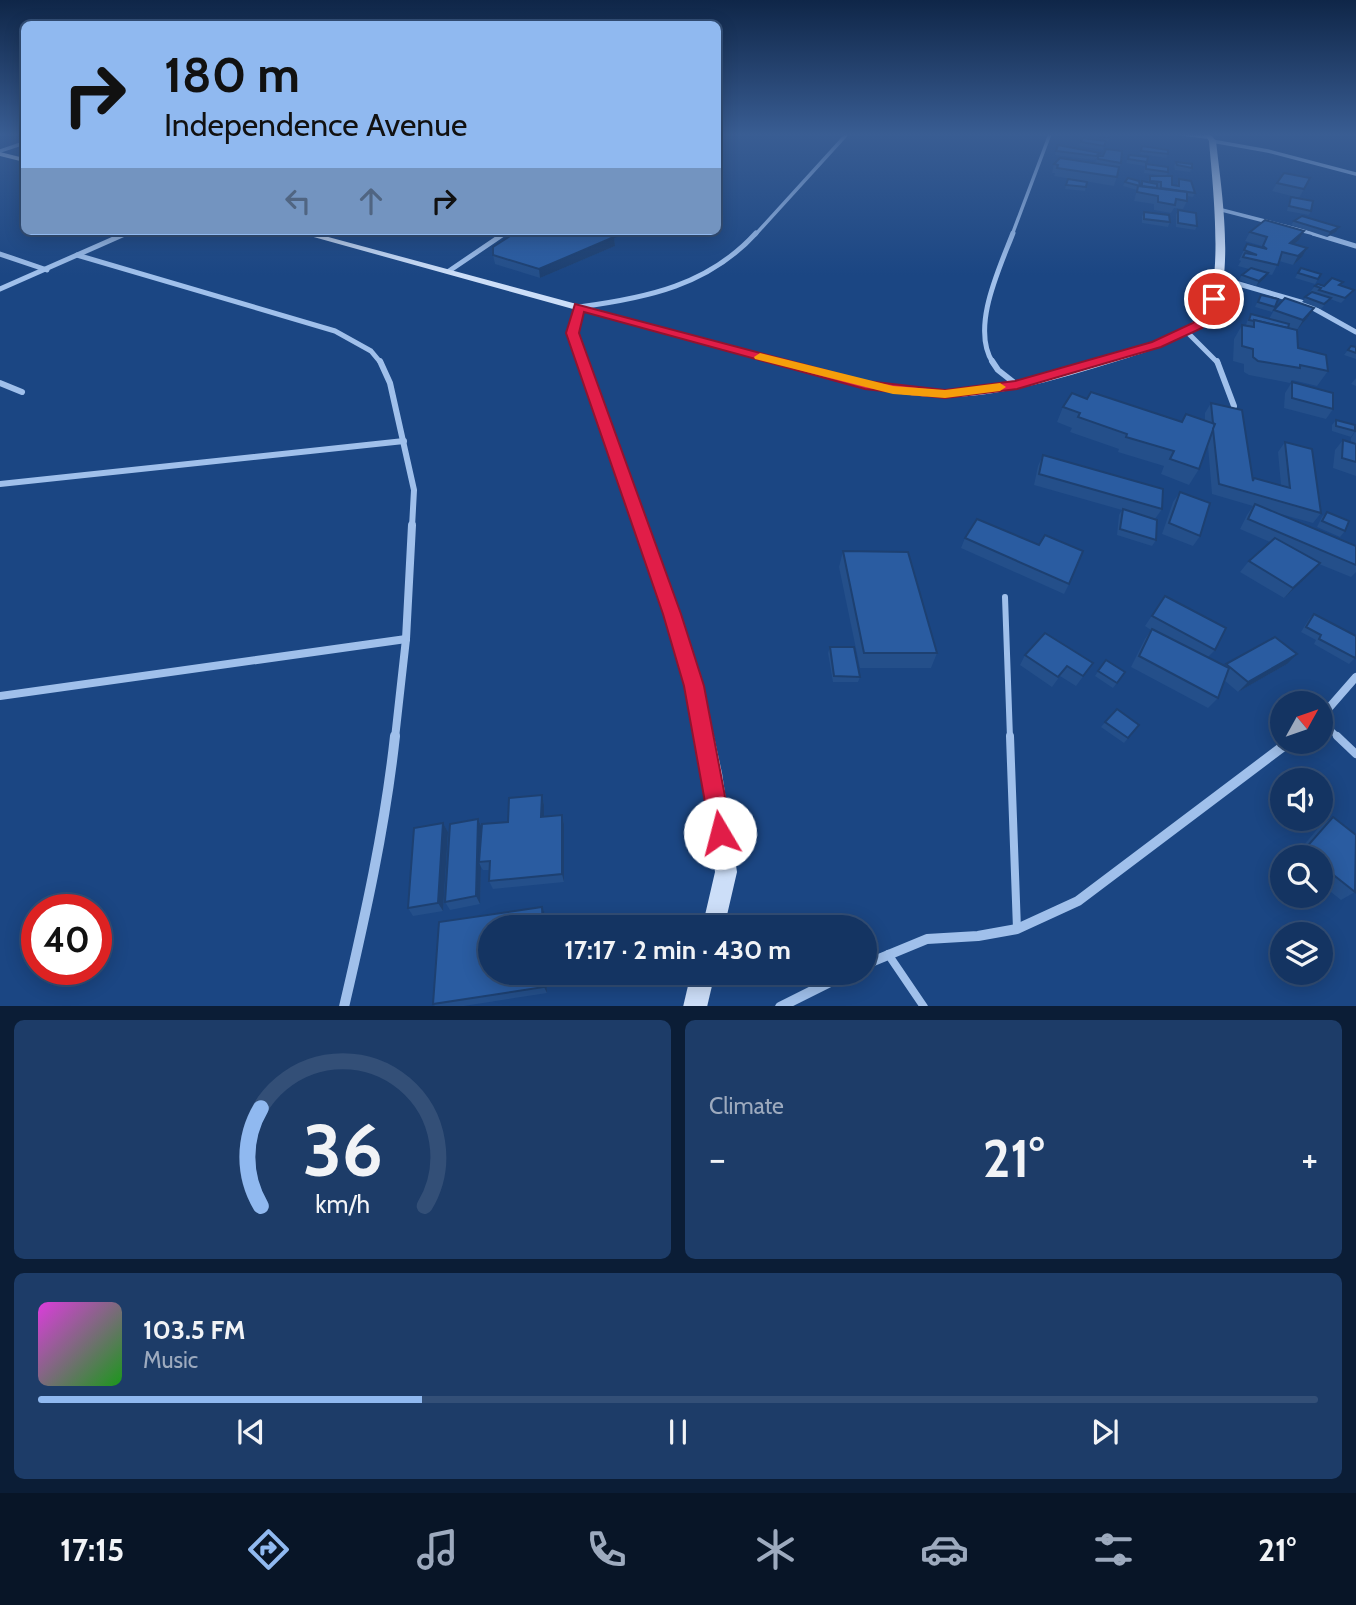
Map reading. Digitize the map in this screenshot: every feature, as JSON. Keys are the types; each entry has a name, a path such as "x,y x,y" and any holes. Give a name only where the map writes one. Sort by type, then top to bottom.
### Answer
{"street":[{"path":"579,307 630,300 693,281 738,253 804,181"},
{"path":"1017,385 998,370 990,358 986,338 988,299 1032,181"},
{"path":"311,235 831,376 893,390 945,394 1017,385 1157,344 1187,332 1209,313 1218,278 1218,209 1214,181"},
{"path":"1218,209 1273,221 1356,246"},
{"path":"0,289 123,235"},
{"path":"449,271 502,235"},
{"path":"0,254 47,270"},
{"path":"77,255 335,331 371,351 383,365 414,490 406,639 388,799 370,897 344,1006"},
{"path":"1218,278 1304,303 1356,332"},
{"path":"579,307 572,333 672,614 694,686 712,773 726,872 716,915"},
{"path":"1187,332 1218,362 1234,406"},
{"path":"0,383 22,392"},
{"path":"0,484 404,442"},
{"path":"0,696 406,639"},
{"path":"1334,703 1356,677"},
{"path":"877,959 927,939 978,936 1017,929 1078,901 1273,754"},
{"path":"695,1006 699,985"},
{"path":"780,1006 823,985"}],"lane":[{"path":"1005,597 1017,929"},
{"path":"1334,732 1356,754"},
{"path":"888,954 924,1006"}],"building":[{"path":"1067,181 1087,182 1086,187 1066,185"},
{"path":"1139,181 1140,186 1125,182"},
{"path":"1142,181 1157,184 1157,188 1142,186"},
{"path":"1150,181 1172,181 1172,185 1179,186 1179,181 1191,181 1195,193 1161,188 1161,182"},
{"path":"1278,181 1308,181 1304,189 1277,183"},
{"path":"1138,186 1187,192 1187,201 1176,199 1175,205 1158,202 1158,196 1137,192"},
{"path":"1291,197 1313,201 1311,211 1289,206"},
{"path":"1178,210 1196,213 1197,226 1178,223"},
{"path":"1144,212 1169,215 1170,222 1144,219"},
{"path":"1302,216 1339,227 1330,232 1294,221"},
{"path":"1265,220 1304,231 1290,243 1307,248 1298,256 1282,252 1278,265 1243,257 1245,253 1257,255 1244,250 1247,244 1267,249 1263,246 1267,237 1250,232"},
{"path":"512,235 614,237 539,269 493,255 493,247"},
{"path":"1251,268 1268,273 1259,281 1242,275"},
{"path":"1301,268 1321,274 1318,279 1298,273"},
{"path":"1332,278 1343,282 1339,285 1354,290 1345,298 1319,290 1321,288 1315,286 1324,286"},
{"path":"1312,292 1331,298 1324,304 1305,297"},
{"path":"1261,295 1278,299 1275,307 1258,302"},
{"path":"1285,298 1314,308 1303,320 1274,310"},
{"path":"1251,314 1289,324 1288,328 1249,320"},
{"path":"1254,320 1297,330 1298,348 1326,355 1328,371 1258,361 1253,357 1253,349 1242,346 1242,325 1254,327"},
{"path":"1351,346 1356,347 1356,353 1348,350"},
{"path":"1292,382 1333,393 1333,409 1292,398"},
{"path":"1091,392 1182,422 1186,414 1215,424 1199,469 1170,459 1174,451 1126,437 1127,434 1078,417 1080,413 1063,407 1072,393 1087,399"},
{"path":"1211,403 1242,410 1253,481 1254,478 1290,488 1285,442 1312,449 1321,513 1219,484"},
{"path":"1336,420 1355,425 1355,431 1336,426"},
{"path":"1343,440 1356,444 1356,462 1342,458"},
{"path":"1043,455 1163,489 1162,509 1039,474"},
{"path":"1180,492 1210,503 1200,536 1169,523"},
{"path":"1255,504 1356,546 1356,565 1248,519"},
{"path":"1123,509 1157,520 1156,540 1120,529"},
{"path":"1327,512 1349,521 1345,531 1322,521"},
{"path":"977,519 1039,545 1045,535 1083,551 1069,584 965,538"},
{"path":"1275,538 1320,563 1293,588 1249,561"},
{"path":"843,551 908,552 937,653 864,653"},
{"path":"1165,596 1226,628 1215,650 1152,616"},
{"path":"1314,614 1356,636 1355,658 1319,639 1321,635 1306,627"},
{"path":"1152,629 1229,668 1218,698 1139,656"},
{"path":"1045,633 1093,663 1083,676 1067,666 1058,677 1025,655"},
{"path":"1275,637 1297,654 1248,682 1226,664"},
{"path":"830,647 854,647 860,677 834,676"},
{"path":"1106,660 1125,672 1117,683 1098,671"},
{"path":"1117,709 1139,725 1128,738 1105,722"},
{"path":"542,795 541,817 562,815 562,874 489,881 490,861 479,862 482,824 508,822 509,798"},
{"path":"1333,817 1356,835 1355,892 1333,875 1333,845 1308,845 1321,831 1333,831"},
{"path":"478,819 476,896 445,902 450,824"},
{"path":"443,823 438,903 408,908 414,828"},
{"path":"542,907 542,915 487,915"},
{"path":"478,916 478,985 544,987 433,1004 439,922"}],"slow traffic":[{"path":"760,357 893,390 945,394 1000,387"}],"route":[{"path":"720,833 712,773 694,686 672,614 572,333 579,307 865,385 945,394 1017,385 1157,344 1198,326 1209,313 1214,299"}]}
